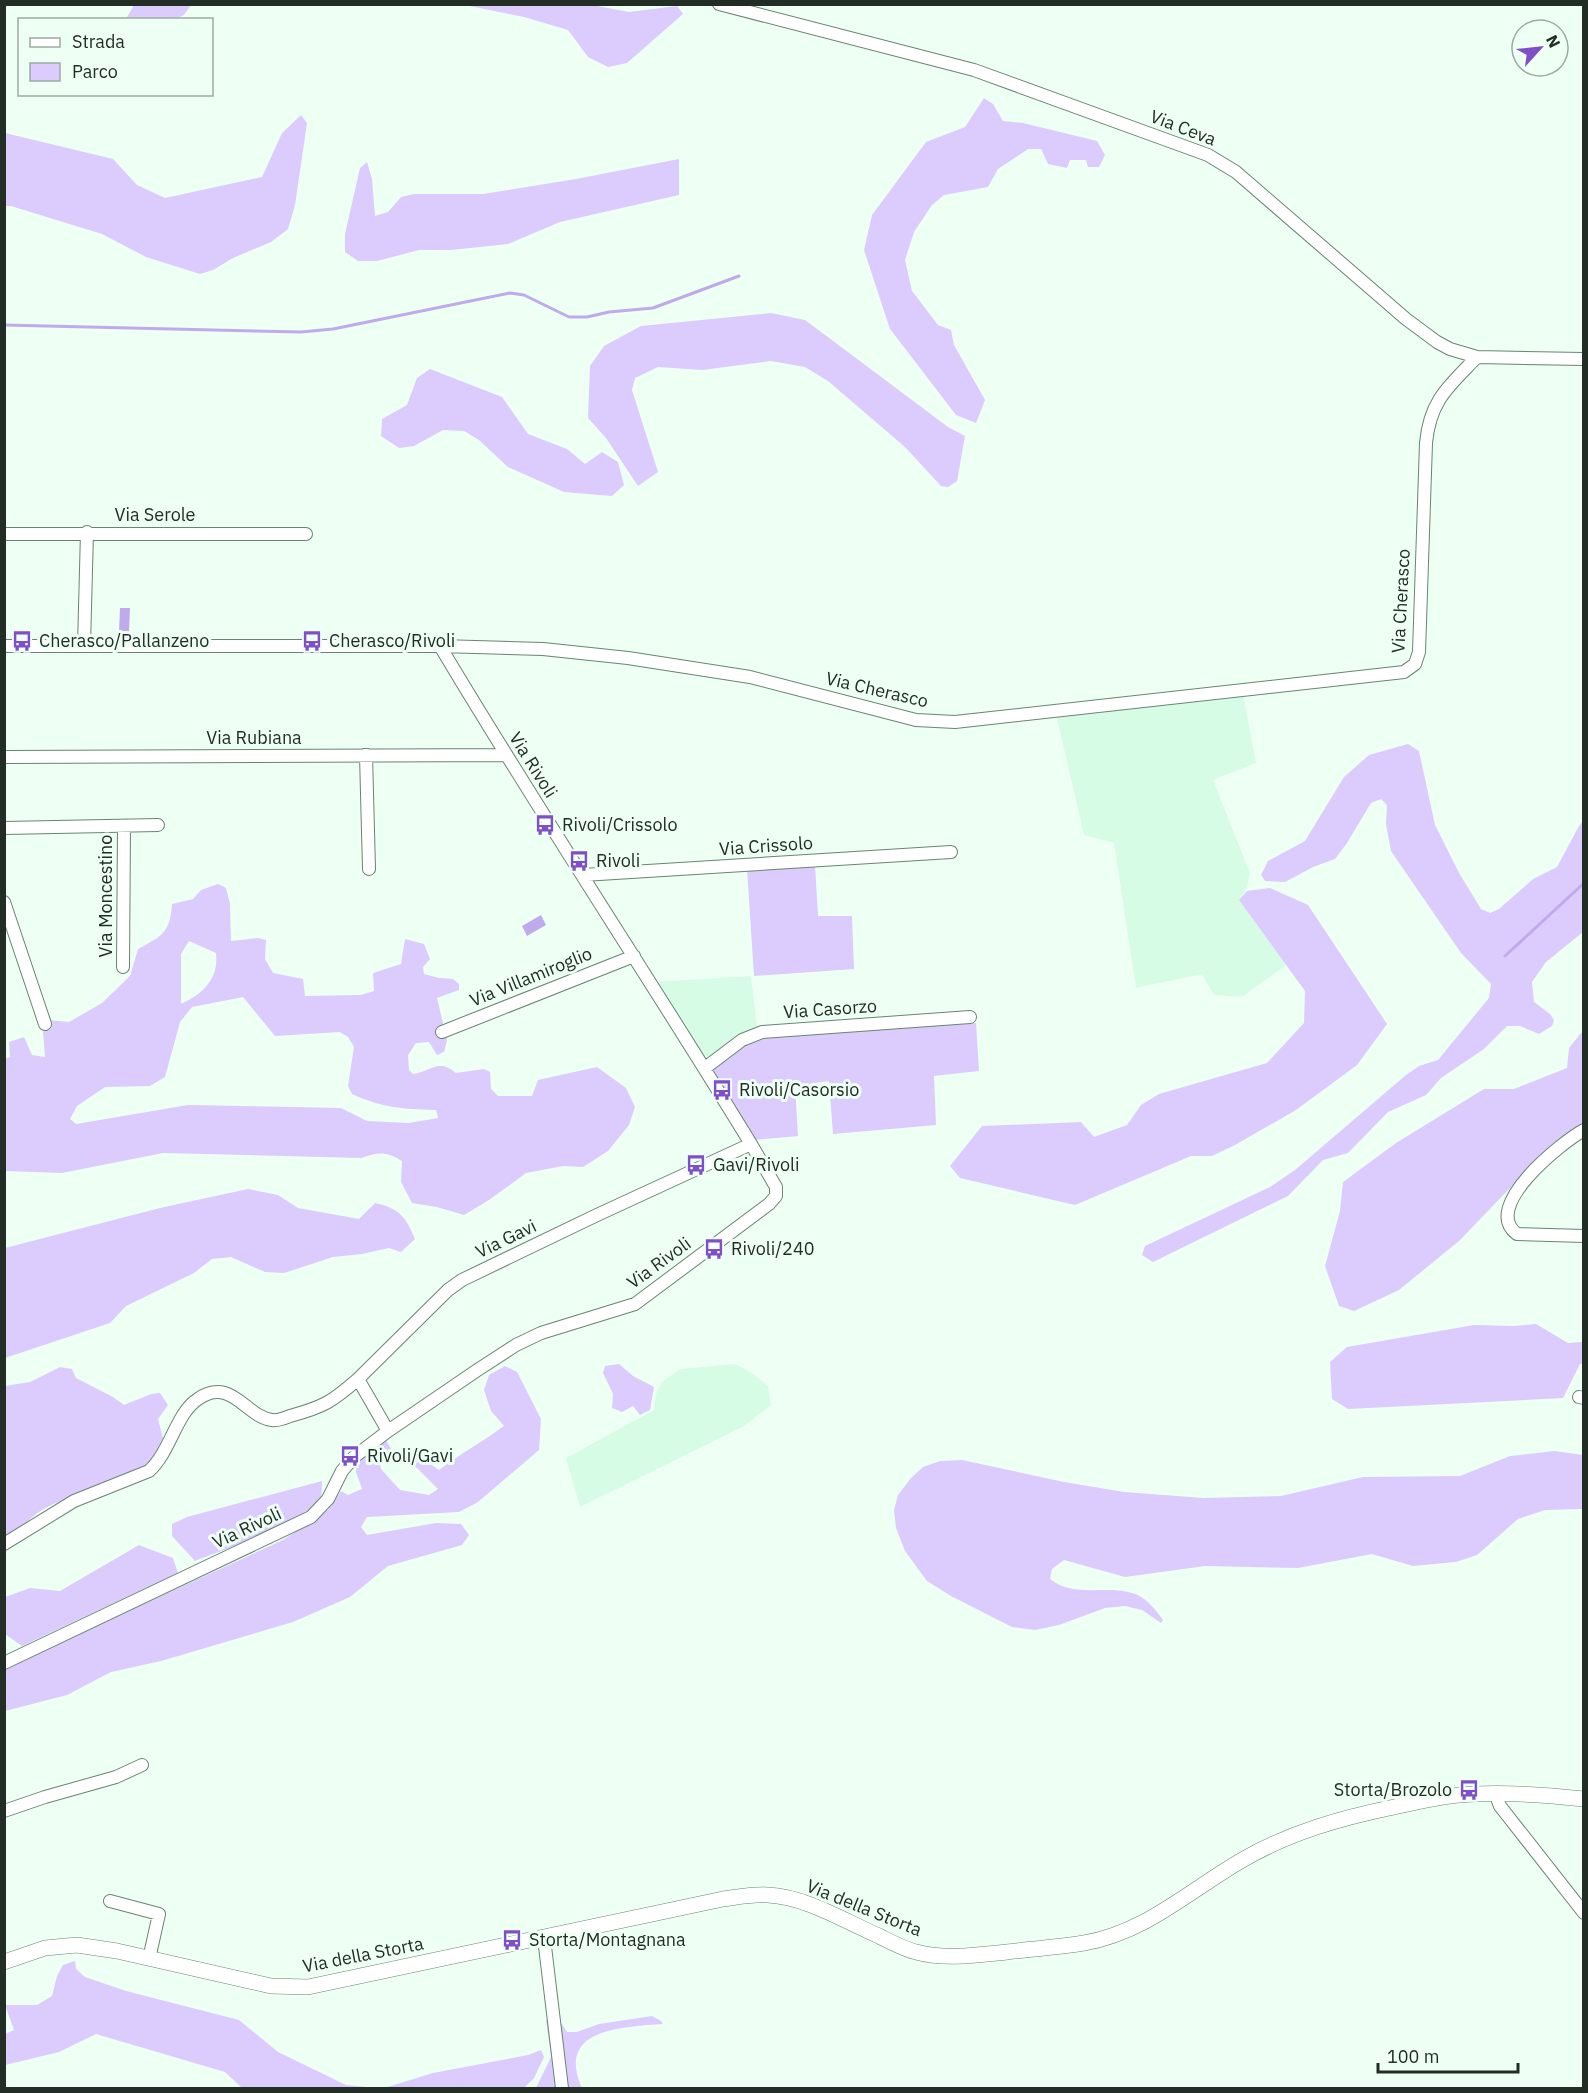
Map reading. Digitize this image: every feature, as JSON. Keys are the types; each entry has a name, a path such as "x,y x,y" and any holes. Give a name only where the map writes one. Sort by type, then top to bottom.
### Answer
{"main road":[{"name":"Via della Storta","path":"4,1962 45,1948 77,1944 271,1986 297,1988 320,1986 723,1899 762,1895 788,1899 814,1907 916,1952 950,1956 987,1954 1086,1942 1109,1936 1154,1917 1242,1860 1285,1838 1355,1815 1453,1795 1528,1793 1584,1799"}],"street":[{"name":"Via Ceva","path":"719,4 974,70 1208,155 1236,172 1418,329 1450,349 1477,357 1584,359"},
{"name":"Via Cherasco","path":"4,646 440,646 543,649 628,658 750,676 916,720 955,722 1404,672 1415,664 1419,652 1426,443 1430,419 1444,391 1477,357"},
{"name":"Via Serole","path":"4,534 87,532 306,534"},
{"path":"84,646 87,532"},
{"name":"Via Rivoli","path":"4,1663 311,1517 328,1499 347,1464 388,1431 528,1338 635,1304 769,1204 776,1196 776,1187 705,1068 504,755 440,646"},
{"path":"366,755 369,869"},
{"name":"Via Rubiana","path":"4,757 504,755"},
{"path":"4,828 158,825"},
{"name":"Via Moncestino","path":"123,967 124,826"},
{"name":"Via Crissolo","path":"583,875 951,852"},
{"path":"4,902 45,1024"},
{"name":"Via Villamiroglio","path":"442,1032 634,956"},
{"name":"Via Casorzo","path":"705,1068 742,1040 762,1032 970,1017"},
{"path":"1584,1130 1570,1139 1523,1181 1511,1204 1509,1219 1513,1231 1522,1234 1584,1236"},
{"name":"Via Gavi","path":"4,1544 74,1501 149,1471 157,1464 167,1448 187,1409 197,1399 213,1392 225,1394 267,1418 277,1420 323,1406 341,1395 454,1285 597,1215 751,1144"},
{"path":"358,1379 388,1431"},
{"path":"4,1812 45,1797 102,1781 142,1765"},
{"path":"1494,1793 1500,1806 1584,1913"},
{"path":"110,1901 159,1914 149,1959"},
{"path":"544,1938 562,2088"}],"shaded area":[{"path":"120,608 130,608 129,632 119,632"},
{"path":"1243,694 1256,763 1213,780 1250,873 1247,888 1239,900 1286,965 1242,997 1214,995 1202,974 1136,988 1114,843 1084,835 1056,714"},
{"path":"541,915 546,925 527,936 522,926"},
{"path":"751,976 757,1027 706,1062 654,982"},
{"path":"735,1364 749,1371 768,1386 771,1405 744,1426 580,1507 566,1458 654,1410 656,1394 662,1382 680,1369"}],"green space":[{"path":"134,4 191,5 184,15 177,18 127,18"},
{"path":"465,5 592,5 629,12 677,6 683,14 627,63 608,67 588,57 568,30 524,17"},
{"path":"984,98 993,104 1003,121 1023,123 1097,141 1105,155 1099,167 1088,167 1086,160 1070,160 1067,168 1048,164 1041,149 1028,149 998,169 988,187 944,195 932,205 914,232 905,260 912,291 938,325 951,330 954,345 985,400 976,423 956,415 890,329 864,250 872,215 926,142 965,127"},
{"path":"301,115 307,123 295,205 288,229 271,242 200,274 146,257 102,234 5,206 5,133 113,159 137,185 165,198 262,177 282,133"},
{"path":"679,159 679,195 560,222 508,244 451,250 419,250 377,261 358,261 345,252 345,234 360,168 367,162 372,179 375,216 388,212 401,197 414,194 483,194"},
{"path":"771,313 805,320 948,427 965,436 957,481 948,487 941,486 905,447 828,381 805,367 771,361 702,370 658,367 635,378 632,390 658,472 638,486 606,438 588,418 590,366 604,346 641,326"},
{"path":"430,369 502,397 528,434 567,449 585,464 602,452 618,462 624,485 612,496 564,492 508,467 479,440 464,431 443,430 414,446 399,448 381,436 382,419 407,405 417,378"},
{"path":"1408,744 1419,751 1435,825 1459,873 1481,909 1490,913 1499,909 1533,879 1557,867 1583,821 1583,932 1546,962 1532,982 1534,1002 1550,1014 1554,1020 1552,1026 1539,1034 1520,1026 1507,1026 1484,1049 1441,1078 1426,1095 1388,1112 1348,1153 1323,1160 1288,1196 1153,1262 1142,1255 1145,1246 1270,1187 1295,1170 1406,1075 1419,1066 1438,1060 1489,998 1491,984 1461,953 1391,851 1386,824 1387,805 1381,799 1371,803 1335,859 1313,867 1285,882 1265,881 1261,875 1268,861 1305,841 1344,777 1369,755"},
{"path":"815,865 818,916 852,916 854,969 754,976 747,869"},
{"path":"218,884 226,888 230,904 231,941 258,938 266,940 265,959 273,973 303,979 305,996 361,995 374,991 373,973 401,964 405,939 424,944 430,959 423,967 424,974 453,979 459,984 459,990 437,998 447,1040 444,1052 437,1055 429,1042 416,1043 408,1055 409,1070 413,1074 439,1066 444,1066 456,1073 484,1069 490,1072 491,1089 498,1096 532,1096 538,1080 597,1067 626,1088 635,1107 629,1125 608,1151 583,1167 563,1166 526,1173 464,1215 412,1203 401,1182 402,1161 391,1155 382,1154 361,1158 163,1153 62,1173 5,1171 4,1059 10,1057 9,1042 24,1037 32,1055 45,1057 43,1032 48,1020 69,1022 102,1003 130,976 138,949 159,937 167,928 172,904 193,899 201,890","holes":["189,941 216,953 215,971 203,990 181,1004 181,954","243,997 275,1036 340,1032 348,1037 354,1047 348,1086 352,1094 393,1107 436,1110 438,1118 409,1123 367,1121 341,1108 188,1105 76,1124 70,1119 77,1106 105,1087 150,1086 165,1077 180,1022 192,1007"]},
{"path":"1270,888 1308,905 1387,1024 1357,1065 1296,1110 1235,1145 1212,1156 1191,1156 1075,1205 960,1178 950,1166 982,1126 1081,1122 1094,1137 1127,1125 1141,1105 1159,1094 1267,1063 1304,1023 1305,991 1239,900 1247,891"},
{"path":"976,1023 979,1071 934,1076 936,1125 833,1134 829,1081 795,1086 798,1136 753,1140 712,1070 753,1039"},
{"path":"1583,1033 1583,1124 1568,1133 1459,1241 1399,1290 1354,1311 1339,1306 1325,1266 1340,1211 1343,1182 1396,1143 1484,1089 1514,1089 1567,1068 1569,1048"},
{"path":"248,1189 278,1195 298,1208 359,1219 375,1203 383,1205 396,1211 405,1219 415,1239 401,1252 389,1248 333,1257 284,1273 265,1272 231,1257 212,1259 194,1273 126,1306 110,1323 5,1358 5,1248 160,1208"},
{"path":"1536,1324 1568,1343 1583,1342 1583,1364 1580,1364 1563,1398 1348,1409 1332,1399 1330,1362 1347,1347 1474,1325"},
{"path":"619,1364 633,1376 654,1387 650,1410 640,1415 633,1406 622,1412 612,1408 613,1394 603,1373 605,1366"},
{"path":"505,1366 517,1372 541,1419 539,1450 478,1502 459,1512 367,1517 361,1527 367,1535 436,1523 461,1524 469,1535 462,1545 388,1566 350,1597 293,1622 161,1661 111,1672 67,1695 5,1711 5,1668 283,1540 328,1510 341,1491 348,1495 362,1489 356,1472 357,1462 385,1439 392,1450 380,1465 381,1469 400,1490 429,1495 438,1489 400,1451 404,1446 439,1470 504,1426 491,1411 484,1390 489,1375"},
{"path":"60,1367 72,1369 76,1378 124,1405 151,1394 160,1393 168,1405 158,1419 164,1442 151,1466 46,1508 5,1541 5,1386 30,1382"},
{"path":"1554,1451 1583,1455 1583,1509 1545,1510 1518,1519 1477,1555 1456,1562 1413,1566 1372,1554 1298,1568 1205,1566 1125,1577 1064,1560 1052,1569 1050,1579 1059,1585 1079,1590 1111,1590 1137,1595 1153,1607 1163,1620 1161,1623 1142,1610 1125,1606 1105,1608 1059,1625 1035,1630 1012,1627 927,1581 905,1551 896,1528 894,1510 898,1495 911,1478 923,1467 940,1461 962,1460 1064,1482 1124,1492 1204,1498 1281,1496 1363,1477 1460,1476 1510,1456"},
{"path":"322,1481 319,1502 316,1508 308,1514 278,1529 195,1561 172,1536 172,1524 187,1517"},
{"path":"139,1545 173,1558 178,1573 22,1646 5,1634 5,1597 30,1588 60,1591"},
{"path":"75,1961 76,1969 85,1977 126,1991 239,2020 278,2052 346,2085 377,2088 242,2088 225,2072 96,2034 59,2052 5,2065 5,2034 14,2030 5,2005 37,2005 52,1996 57,1976 63,1965"},
{"path":"652,2016 663,2024 613,2030 585,2042 578,2053 576,2068 582,2088 565,2088 560,2021 567,2032 577,2032 599,2024"},
{"path":"551,2019 558,2088 536,2088 551,2057 546,2020"},
{"path":"541,2050 544,2057 534,2078 524,2088 384,2088 433,2073 528,2055"}],"waterway":[{"path":"4,325 301,332 333,329 510,293 524,295 569,317 587,317 609,312 653,308 739,276"},
{"path":"1505,956 1584,883"}],"place":[{"name":"Cherasco/Pallanzeno","path":"22,641"},
{"name":"Cherasco/Rivoli","path":"312,641"},
{"name":"Rivoli/Crissolo","path":"545,825"},
{"name":"Rivoli","path":"579,861"},
{"name":"Rivoli/Casorsio","path":"722,1090"},
{"name":"Gavi/Rivoli","path":"696,1165"},
{"name":"Rivoli/240","path":"714,1249"},
{"name":"Rivoli/Gavi","path":"350,1456"},
{"name":"Storta/Brozolo","path":"1469,1790"},
{"name":"Storta/Montagnana","path":"512,1940"}]}
